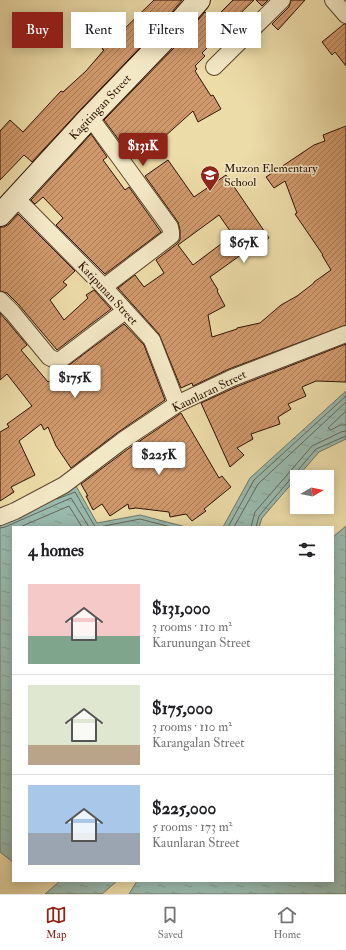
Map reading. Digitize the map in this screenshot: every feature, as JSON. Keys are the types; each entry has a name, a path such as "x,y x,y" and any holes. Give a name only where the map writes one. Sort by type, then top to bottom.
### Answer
{"street":[{"name":"Kagitingan Street","path":"0,215 90,117 166,39 199,0"},
{"path":"214,67 282,0"},
{"path":"333,0 346,15"},
{"path":"90,117 170,227 171,232 171,236 104,287"},
{"name":"Katipunan Street","path":"16,198 104,287 152,340 177,404"},
{"path":"0,300 12,312 49,357 59,361 125,311"},
{"name":"Kaunlaran Street","path":"0,517 15,511 64,485 122,441 177,404 232,378 346,334"}],"water":[{"path":"346,391 346,439 319,452 303,470 290,470 290,486 262,518 259,526 224,526 250,478"},
{"path":"76,486 97,523 140,515 182,526 12,526 12,861 0,852 0,520"},
{"path":"346,526 346,894 129,894 136,882 334,882 334,536"},
{"path":"59,882 116,882 102,894 45,894"}],"building":[{"path":"154,0 182,0 172,12 142,12"},
{"path":"233,0 254,0 242,12 221,12"},
{"path":"256,0 268,0 262,6"},
{"path":"291,0 305,0 278,30 272,24 289,7"},
{"path":"205,12 207,48 202,53 205,56 195,66 197,69 195,71 211,96 213,95 221,109 198,122 193,111 153,147 148,141 130,155 104,120 174,48 198,48 198,20"},
{"path":"134,20 134,48 140,48 32,162 24,155 0,180 0,131 10,120 23,132 61,91 63,92 86,71 104,50 102,49 103,48 126,48 126,27"},
{"path":"346,24 346,66 335,52 332,55 322,42"},
{"path":"346,126 346,325 229,369 193,386 192,383 181,388 159,334 118,288 135,275 144,287 164,273 156,260 180,240 178,222 145,176 168,160 194,197 226,175 269,238 246,254 245,252 210,277 225,306 208,315 212,337 237,328 260,323 281,305 297,296 331,270 323,255 295,214 297,213 285,181 274,188 266,177 314,145 325,141 323,135","holes":["219,215 233,235 193,265 178,245"]},
{"path":"91,134 107,157 103,160 125,190 129,187 161,232 105,274 56,225 63,218 43,197 35,204 31,200"},
{"path":"18,214 75,271 63,282 67,285 50,300 64,320 88,298 86,295 94,290 111,309 57,350 19,305 7,293 0,291 0,227 4,227 9,224"},
{"path":"0,313 27,345 21,350 48,382 66,370 65,368 124,324 144,345 165,400 117,433 71,468 56,446 48,427 44,430 41,424 19,441 35,475 11,487 14,492 0,501 0,432 9,427 7,424 32,406 7,374 0,380"},
{"path":"346,344 346,382 316,381 302,387 306,396 288,404 291,409 278,417 280,424 251,434 253,439 237,448 244,455 230,467 201,403 236,387"},
{"path":"181,413 219,478 222,476 231,487 204,509 206,511 192,521 186,514 170,517 169,512 136,508 129,509 128,504 110,516 102,504 93,510 86,496 88,496 81,484 128,449"}],"place":[{"name":"Muzon Elementary School","path":"210,192"}]}
